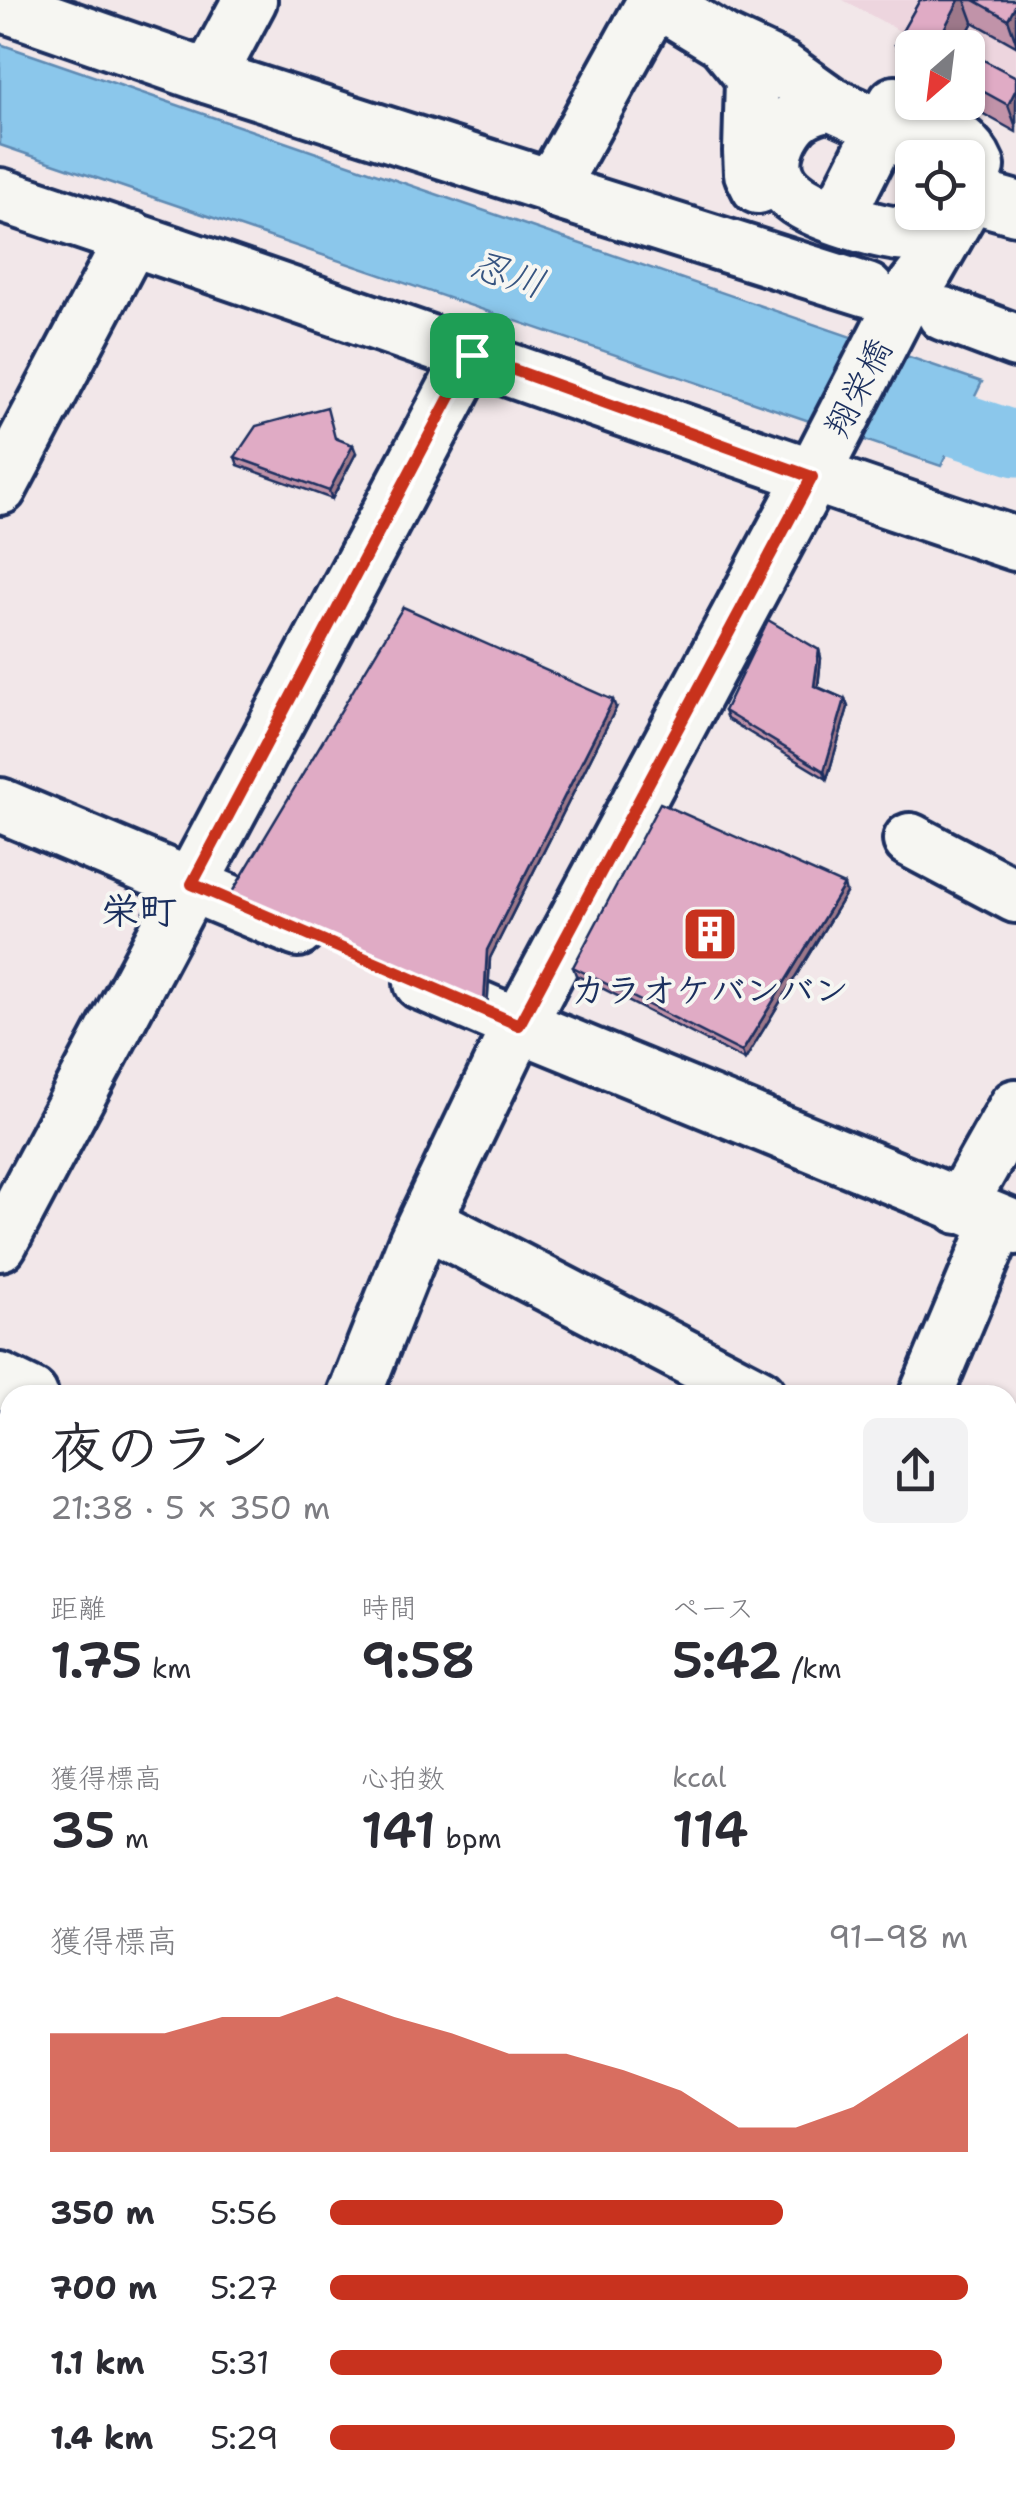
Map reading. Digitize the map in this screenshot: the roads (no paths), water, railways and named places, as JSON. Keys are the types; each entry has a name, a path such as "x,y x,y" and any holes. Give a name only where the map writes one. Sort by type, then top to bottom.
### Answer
{"street":[{"path":"209,77 250,0"},
{"path":"547,185 562,168 656,0 723,41 782,68 830,102 889,115"},
{"path":"0,4 209,77 1016,341"},
{"path":"723,41 752,80 751,174 762,194 786,211 911,235 938,230"},
{"path":"782,68 814,63 827,66 889,115 913,140"},
{"path":"830,102 804,109 787,128 774,161 776,174 782,186 798,200 894,251 903,304"},
{"path":"840,219 889,115"},
{"path":"0,195 816,470 1016,544"},
{"name":"翔栄橋","path":"358,1385 425,1221 519,1025 903,304 949,230"},
{"path":"0,488 132,238"},
{"path":"0,1244 472,355"},
{"path":"0,805 991,1219"},
{"path":"910,840 1016,896"},
{"path":"930,1385 991,1219 1016,1106"},
{"path":"425,1221 734,1385"}],"water":[{"path":"0,44 982,382 941,466 0,145"}],"waterway":[{"name":"忍川","path":"877,398 1016,444"}],"place":[{"name":"カラオケバンバン","path":"710,934"}],"district":[{"name":"栄町","path":"139,911"}]}
